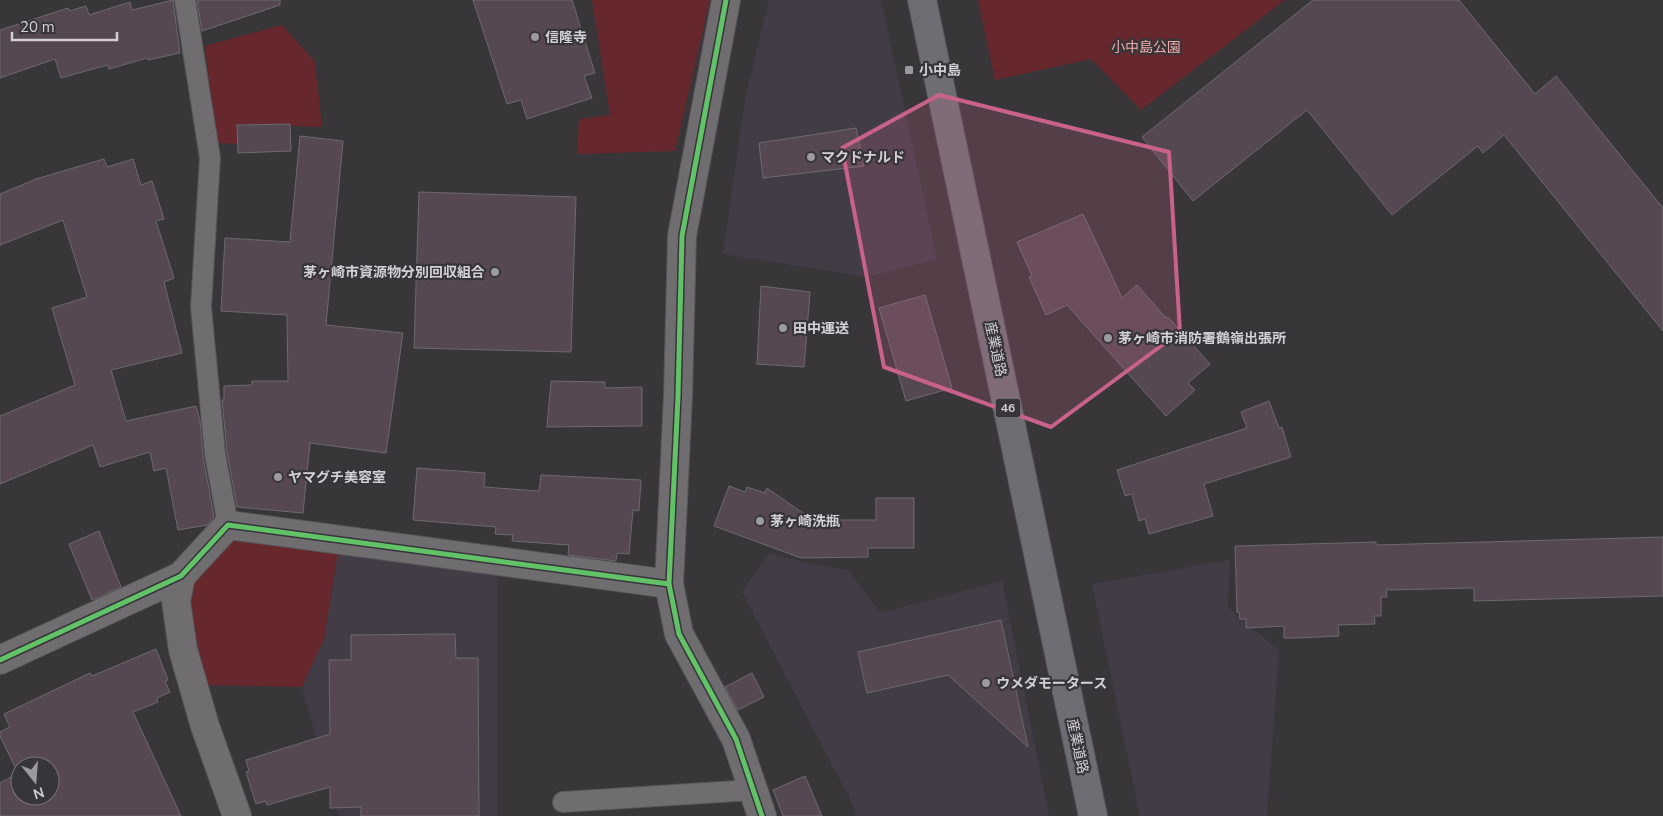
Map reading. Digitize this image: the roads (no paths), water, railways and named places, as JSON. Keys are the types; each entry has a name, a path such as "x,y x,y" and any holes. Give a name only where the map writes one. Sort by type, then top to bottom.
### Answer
{"main road":[{"name":"産業道路","path":"922,0 1093,816"}],"street":[{"path":"726,0 682,236 678,396 669,584 679,634 736,739 762,816"},
{"path":"0,660 181,576 228,525 669,584"},
{"path":"181,576 176,601 183,650 205,726 236,816"}],"lane":[{"path":"185,0 210,158 201,307 215,454 228,525"},
{"path":"563,802 752,790"}],"place":[{"name":"信隆寺","path":"535,37"},
{"name":"小中島","path":"909,70"},
{"name":"マクドナルド","path":"811,157"},
{"name":"茅ヶ崎市資源物分別回収組合","path":"495,272"},
{"name":"田中運送","path":"783,328"},
{"name":"茅ヶ崎市消防署鶴嶺出張所","path":"1108,338"},
{"name":"ヤマグチ美容室","path":"278,477"},
{"name":"茅ヶ崎洗瓶","path":"760,521"},
{"name":"ウメダモータース","path":"986,683"}],"park label":[{"name":"小中島公園","path":"1146,47"}]}
